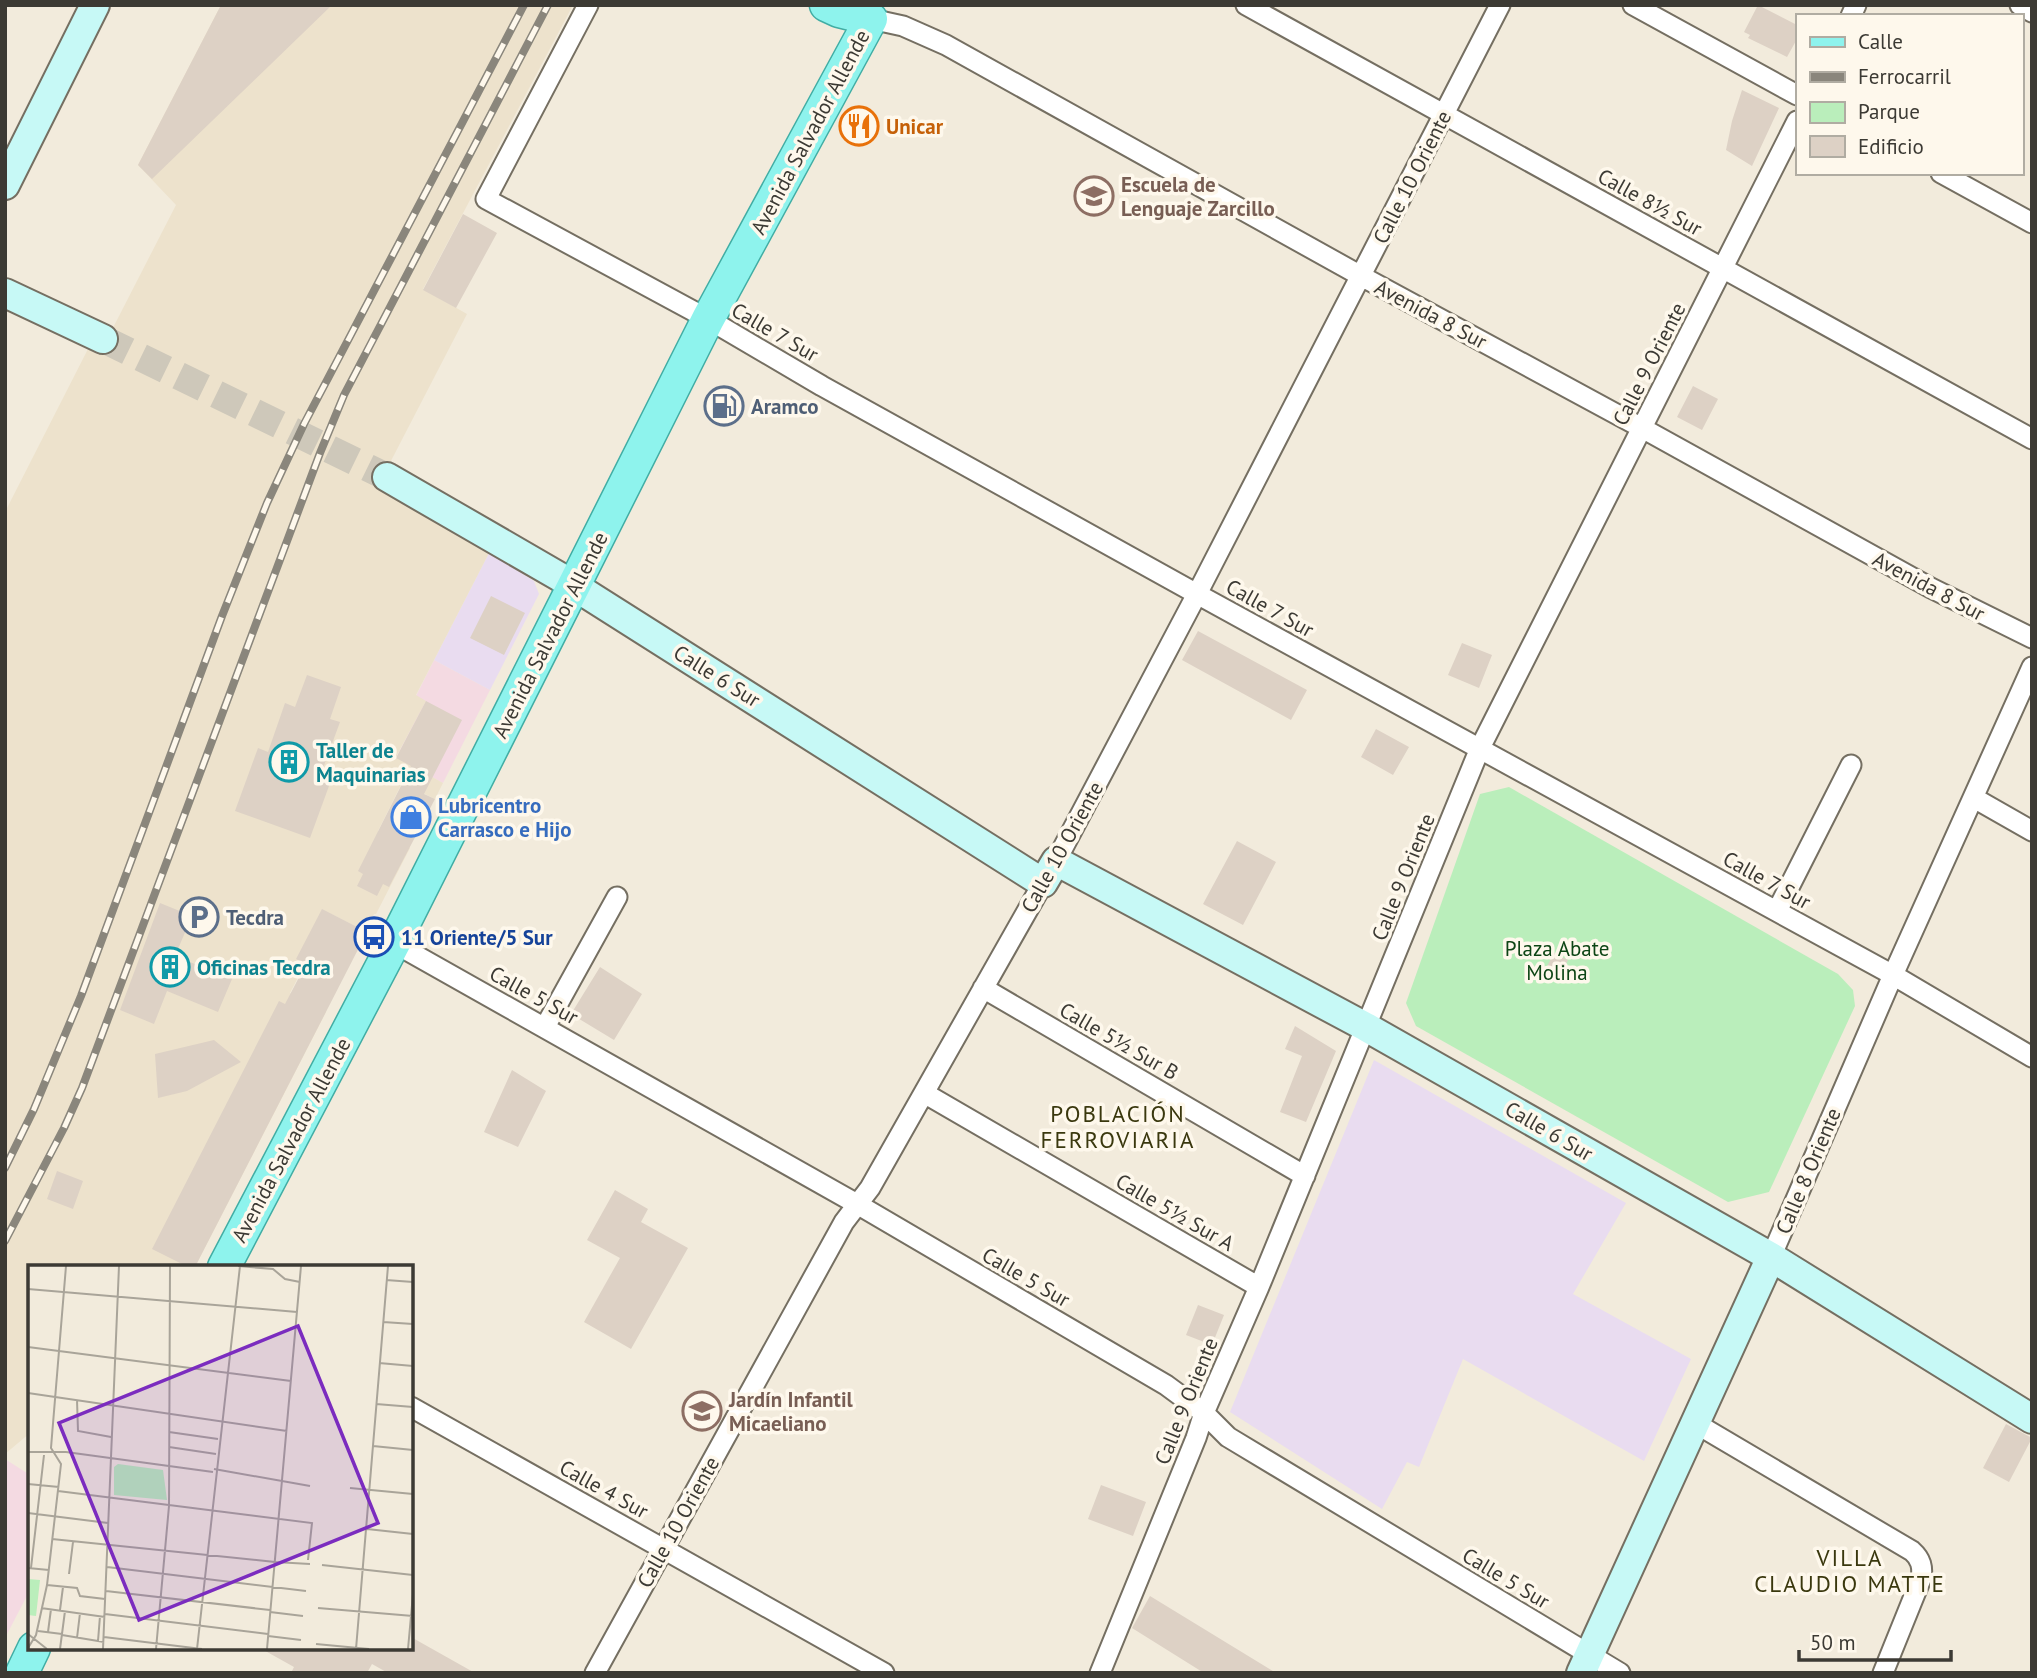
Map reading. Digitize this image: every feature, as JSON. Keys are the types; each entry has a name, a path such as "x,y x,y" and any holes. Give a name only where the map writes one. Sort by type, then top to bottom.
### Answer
{"main road":[{"name":"Avenida 8 Sur","path":"826,5 839,11 874,12"},
{"name":"Avenida Salvador Allende","path":"225,1265 394,943 708,319 874,12"},
{"path":"22,1673 33,1650"}],"street":[{"path":"5,185 94,5"},
{"name":"Calle 7 Sur","path":"588,5 485,199 708,319 822,386 1197,594 1894,975 2032,1057"},
{"name":"Calle 8½ Sur","path":"1246,5 2032,439"},
{"name":"Calle 10 Oriente","path":"595,1673 844,1222 870,1188 1050,872 1197,594 1500,5"},
{"path":"1633,5 1796,94"},
{"path":"2020,5 2032,12"},
{"name":"Avenida 8 Sur","path":"874,12 946,45 1360,276 1931,588 2032,638"},
{"name":"Calle 9 Oriente","path":"1100,1673 1204,1413 1259,1287 1480,748 1796,123"},
{"path":"1945,175 2032,223"},
{"path":"5,293 103,339"},
{"name":"Calle 6 Sur","path":"387,477 1050,872 1366,1027 1771,1257 2032,1419"},
{"name":"Calle 8 Oriente","path":"1585,1664 1771,1257 2032,667"},
{"path":"1777,911 1851,765"},
{"path":"1974,798 2032,831"},
{"path":"545,1027 617,897"},
{"name":"Calle 5 Sur","path":"394,943 857,1204 1166,1385 1204,1413 1228,1437 1585,1664 1620,1673"},
{"name":"Calle 5½ Sur B","path":"983,988 1304,1176"},
{"name":"Calle 5½ Sur A","path":"924,1093 1259,1287"},
{"name":"Calle 4 Sur","path":"413,1408 884,1673"},
{"path":"1695,1423 1918,1556 1921,1578 1883,1673"}],"shaded area":[{"path":"221,5 573,5 423,289 467,314 379,484 489,553 416,695 426,701 396,757 443,783 435,799 402,783 378,831 410,848 376,914 365,931 331,914 290,993 326,1012 196,1265 28,1265 28,1435 5,1454 5,512 88,349 99,355 176,205 138,165"},
{"path":"489,553 534,581 539,594 490,690 434,660"},
{"path":"434,660 490,690 443,783 396,758 425,701 416,696"},
{"path":"1374,1060 1626,1203 1573,1294 1691,1359 1644,1461 1463,1359 1419,1467 1407,1462 1382,1509 1230,1412"},
{"path":"5,1459 28,1474 28,1594 5,1638"}],"green space":[{"name":"Plaza Abate Molina","path":"1509,787 1838,974 1853,990 1855,1006 1769,1192 1728,1202 1416,1026 1406,1003 1480,794"}],"building":[{"path":"221,5 332,5 152,179 138,165"},
{"path":"1758,5 1796,24 1796,41 1787,57 1748,38 1750,35 1744,32"},
{"path":"1742,90 1779,108 1752,166 1726,150"},
{"path":"463,214 497,233 456,308 423,290"},
{"path":"1693,386 1718,399 1702,430 1677,417"},
{"name":"Aramco","path":"717,387 743,400 730,425 705,412"},
{"path":"491,596 525,613 504,655 470,638"},
{"path":"1198,631 1307,690 1291,720 1182,660"},
{"path":"1462,643 1492,655 1479,688 1448,675"},
{"name":"Taller de Maquinarias","path":"307,675 341,687 330,719 340,722 322,771 333,775 310,838 235,811 258,748 268,752 285,703 295,707"},
{"path":"426,701 462,720 424,794 435,799 389,887 383,884 377,896 357,886 363,874 358,871 411,766 396,758"},
{"path":"1376,729 1409,747 1393,775 1361,757"},
{"path":"1237,841 1276,862 1243,925 1203,904"},
{"name":"Oficinas Tecdra","path":"160,903 192,916 175,956 232,979 218,1012 167,991 154,1024 120,1010"},
{"path":"322,909 367,932 196,1265 184,1265 152,1249 279,1001 285,1004 306,964 296,959"},
{"path":"1554,953 1568,960 1557,982 1543,974"},
{"path":"600,967 642,994 614,1040 571,1014"},
{"path":"1295,1026 1336,1051 1306,1122 1280,1112 1302,1056 1285,1049"},
{"path":"214,1040 241,1062 187,1091 158,1098 155,1054"},
{"path":"512,1070 546,1091 518,1147 484,1132"},
{"path":"57,1171 83,1181 73,1209 47,1199"},
{"path":"615,1190 648,1209 641,1222 688,1248 631,1349 584,1322 620,1258 587,1240"},
{"path":"1198,1305 1224,1315 1212,1345 1186,1335"},
{"path":"2006,1424 2032,1438 2009,1482 1983,1468"},
{"path":"1101,1485 1146,1502 1133,1536 1088,1519"},
{"path":"1150,1596 1276,1673 1204,1673 1132,1628"},
{"path":"413,1638 475,1673 388,1673 372,1664 367,1673 291,1673 294,1667 264,1650 413,1650"}],"tunnel":[{"path":"103,339 387,477"}],"railway":[{"path":"5,1168 34,1109 81,996 222,616 267,503 304,424 524,5"},
{"path":"5,1241 82,1088 344,395 548,5"}],"place":[{"name":"Unicar","path":"859,126"},
{"name":"Escuela de Lenguaje Zarcillo","path":"1094,196"},
{"name":"Aramco","path":"724,406"},
{"name":"Taller de Maquinarias","path":"289,762"},
{"name":"Lubricentro Carrasco e Hijo","path":"411,817"},
{"name":"Tecdra","path":"199,917"},
{"name":"11 Oriente/5 Sur","path":"374,937"},
{"name":"Oficinas Tecdra","path":"170,967"},
{"name":"Jardín Infantil Micaeliano","path":"702,1411"}],"district":[{"name":"POBLACIÓN FERROVIARIA","path":"1118,1126"},
{"name":"VILLA CLAUDIO MATTE","path":"1850,1570"}]}
